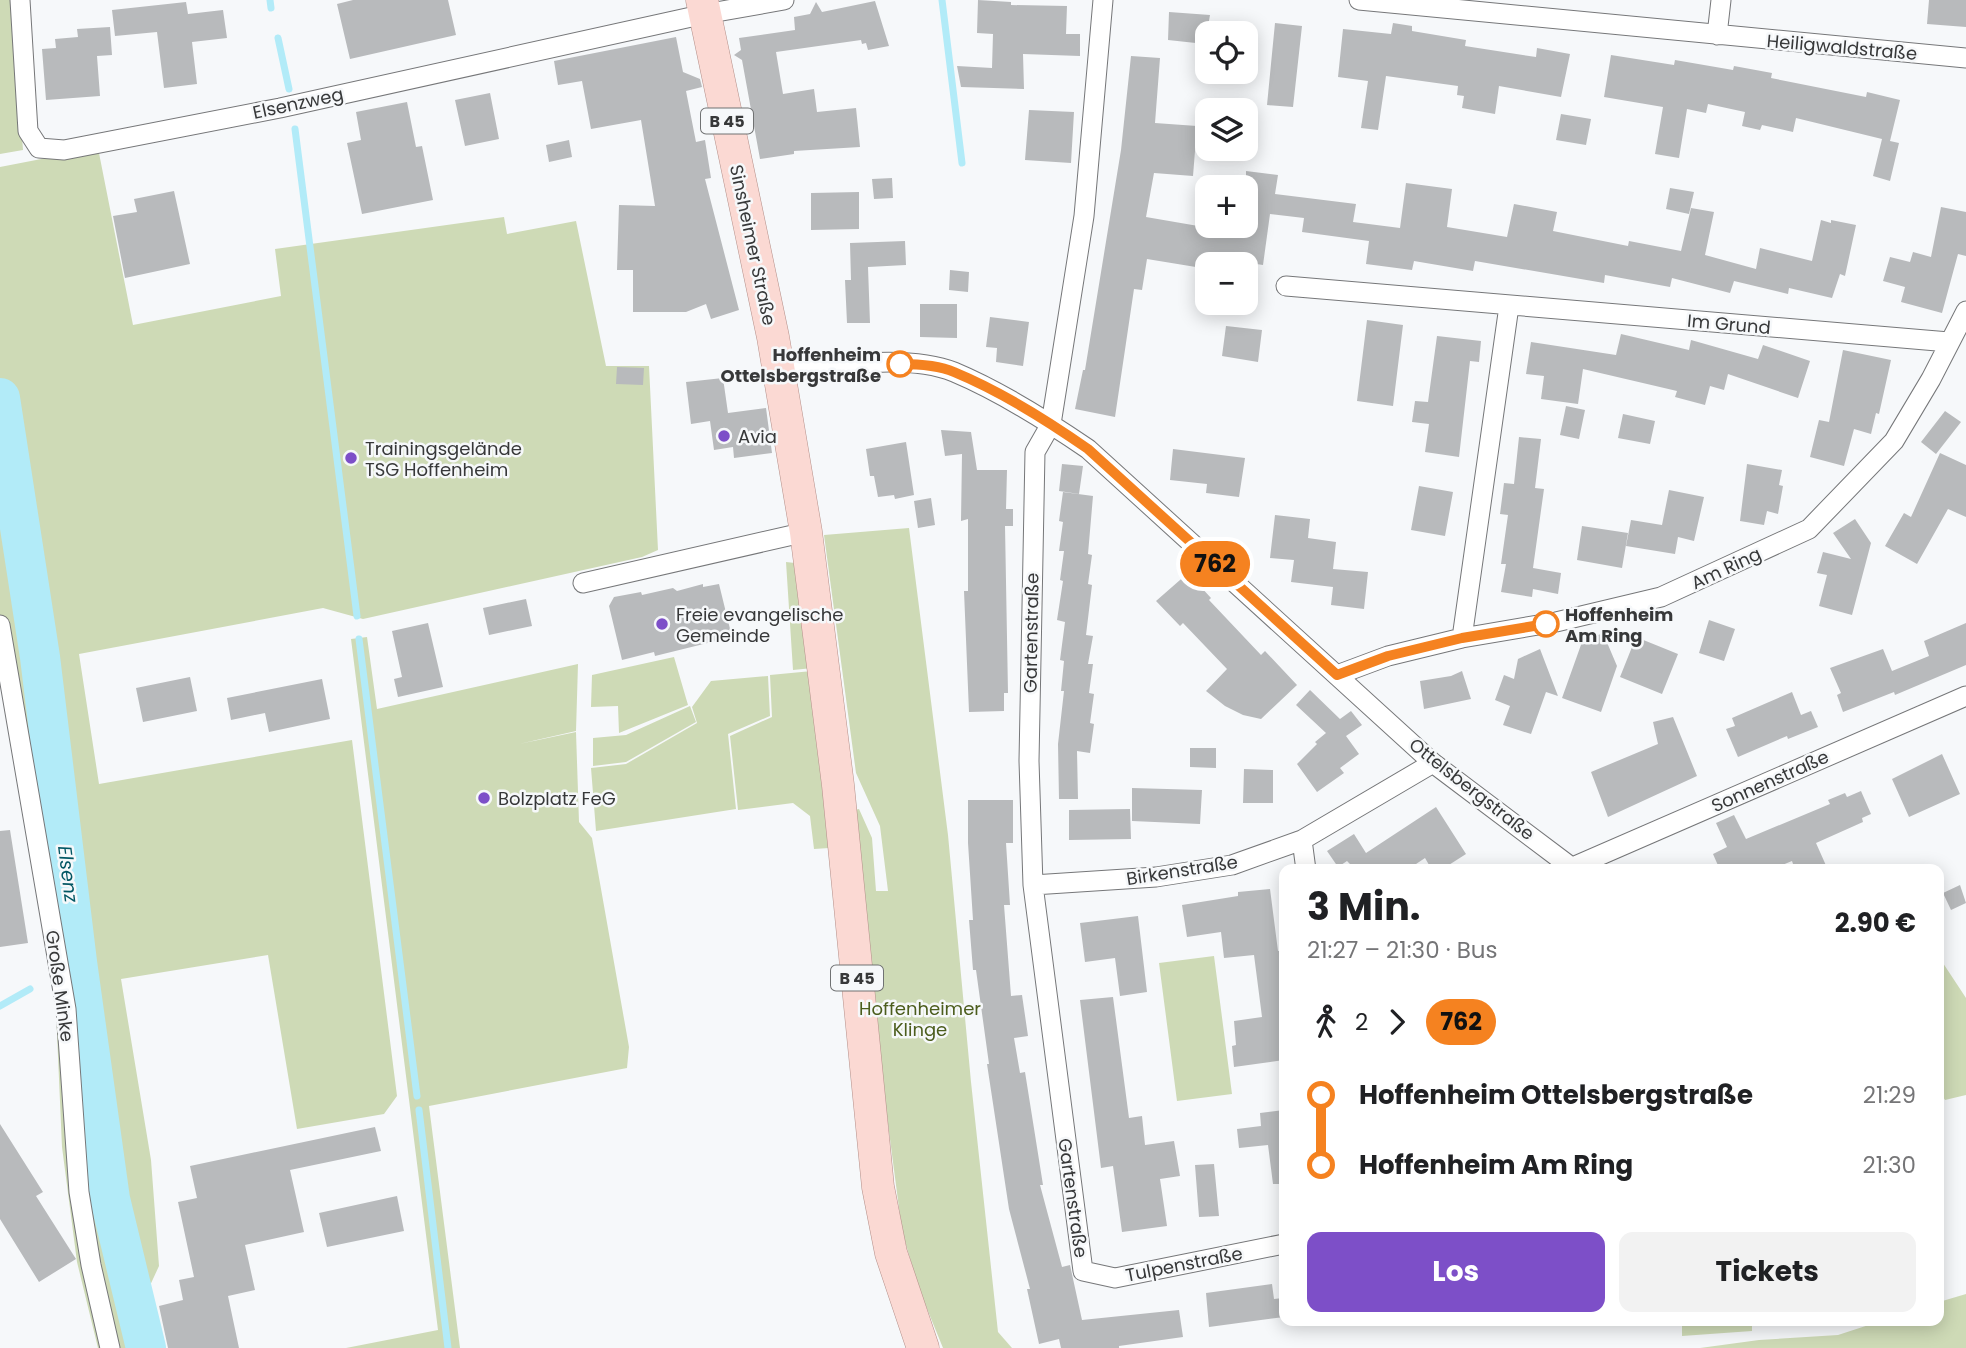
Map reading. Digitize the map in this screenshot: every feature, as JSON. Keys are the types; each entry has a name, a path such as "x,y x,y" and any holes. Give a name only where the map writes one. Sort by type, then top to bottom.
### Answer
{"main road":[{"name":"Sinsheimer Straße","path":"703,7 779,373 806,532 838,785 878,1187 891,1253 923,1348"}],"street":[{"name":"Elsenzweg","path":"20,0 27,131 39,148 64,150 280,108 703,7"},
{"path":"703,7 783,0"},
{"name":"Gartenstraße","path":"1083,1271 1033,885 1029,761 1035,452 1051,424 1084,216 1103,0"},
{"name":"Heiligwaldstraße","path":"1362,0 1966,58"},
{"path":"1717,35 1721,0"},
{"name":"Im Grund","path":"1286,286 1949,342"},
{"path":"1462,638 1510,306"},
{"name":"Am Ring","path":"1337,675 1388,656 1462,638 1556,622 1661,597 1809,529 1894,441 1931,379 1966,311"},
{"name":"Ottelsbergstraße","path":"779,373 868,362 923,365 953,371 1051,424 1088,449 1433,763 1569,864"},
{"path":"583,583 806,532"},
{"name":"Große Minke","path":"0,625 66,1009 79,1192 91,1265 110,1348"},
{"name":"Sonnenstraße","path":"1583,864 1966,696"},
{"name":"Birkenstraße","path":"1033,885 1156,877 1231,865 1302,840 1433,763"},
{"path":"1302,840 1305,864"},
{"name":"Tulpenstraße","path":"1083,1271 1115,1278 1279,1245"}],"green space":[{"path":"0,0 12,0 23,150 0,154"},
{"path":"98,148 133,325 281,296 275,249 504,217 507,234 576,221 606,366 649,366 658,550 642,557 363,619 323,608 79,654 99,784 352,740 397,1096 384,1114 297,1129 268,955 121,979 151,1160 159,1266 147,1292 162,1348 98,1348 77,1262 62,1147 55,988 0,660 0,167"},
{"name":"Hoffenheimer Klinge","path":"909,528 948,835 998,1332 1012,1348 943,1348 919,1289 902,1231 876,1032 853,810 859,809 872,838 876,891 888,891 880,826 856,773 824,535"},
{"path":"786,562 795,563 813,668 793,670"},
{"path":"367,637 377,709 578,664 576,731 519,744 576,732 579,822 592,838 629,1047 627,1068 429,1106 460,1348 346,1348 438,1330 351,639"},
{"path":"674,657 688,705 619,733 618,706 591,707 592,675"},
{"path":"812,671 829,848 814,849 810,816 793,803 738,810 730,736 772,717 770,675"},
{"path":"768,676 770,716 728,734 736,809 596,831 591,768 626,764 697,723 692,707 711,681"},
{"path":"690,706 696,722 626,762 593,766 593,738 626,735"},
{"path":"1214,956 1232,1094 1177,1101 1159,963"},
{"path":"1944,965 1966,998 1966,1095 1945,1100"},
{"path":"1966,1294 1966,1348 1700,1348 1759,1340 1838,1335 1866,1326 1944,1326 1944,1301"},
{"path":"1682,1326 1752,1326 1752,1331 1682,1336"}],"building":[{"path":"353,0 448,0 456,35 350,59 337,4"},
{"path":"978,0 1011,2 1011,5 1067,6 1066,34 1080,34 1080,56 1023,54 1024,89 961,87 957,66 992,68 993,34 977,33"},
{"path":"1929,0 1966,0 1966,27 1927,24"},
{"path":"875,1 889,46 868,50 866,43 862,44 861,40 776,52 783,94 814,89 817,112 856,108 860,147 794,151 794,154 760,159 742,60 734,55 741,50 739,38 795,30 794,17 810,14 816,2 822,12"},
{"path":"186,2 188,14 223,10 227,38 192,42 197,84 164,88 157,32 115,36 112,10"},
{"path":"1169,12 1210,15 1209,21 1195,21 1195,43 1168,40"},
{"path":"1275,23 1302,26 1293,107 1267,105"},
{"path":"1393,23 1412,26 1412,31 1466,40 1465,46 1536,57 1537,48 1570,54 1561,97 1499,86 1495,114 1462,108 1464,96 1457,95 1458,86 1386,76 1378,130 1361,128 1368,81 1338,77 1343,29 1391,34"},
{"path":"110,27 112,55 97,56 100,96 46,100 42,49 56,48 55,39 78,37 77,29"},
{"path":"676,37 683,72 700,79 702,87 686,91 696,142 705,140 711,178 705,179 739,310 711,319 706,304 686,312 633,312 633,270 617,270 619,205 655,206 641,120 591,129 582,81 558,85 554,61"},
{"path":"1611,55 1674,65 1675,60 1733,70 1734,66 1772,73 1771,78 1866,97 1867,92 1900,100 1890,141 1899,143 1890,181 1873,176 1882,139 1796,118 1793,132 1762,125 1760,130 1742,126 1745,112 1708,104 1706,113 1687,109 1679,158 1655,154 1663,107 1604,97"},
{"path":"1131,56 1160,58 1155,123 1195,126 1193,176 1154,173 1146,217 1195,225 1195,238 1258,238 1258,175 1246,175 1246,171 1278,175 1275,194 1356,204 1353,222 1400,228 1406,183 1452,189 1447,227 1507,237 1514,204 1557,212 1553,231 1628,246 1629,241 1681,251 1691,208 1714,212 1705,255 1756,269 1760,248 1812,261 1821,220 1856,225 1845,276 1840,274 1832,298 1789,288 1788,294 1734,281 1730,293 1672,278 1670,287 1605,275 1604,283 1475,261 1473,271 1414,261 1412,270 1366,264 1369,241 1302,232 1304,218 1270,214 1263,265 1258,264 1258,252 1195,252 1195,267 1147,259 1142,290 1134,289 1115,417 1075,409 1085,370 1121,150"},
{"path":"490,93 499,139 465,146 455,100"},
{"path":"407,102 416,147 422,146 433,200 362,214 347,143 361,140 356,112"},
{"path":"1029,110 1074,112 1071,163 1025,160"},
{"path":"1561,114 1591,119 1586,145 1556,140"},
{"path":"569,140 572,157 549,162 546,145"},
{"path":"892,178 893,198 874,199 872,179"},
{"path":"1670,188 1694,192 1689,214 1666,209"},
{"path":"174,191 190,264 125,278 113,216 137,212 134,199"},
{"path":"859,192 859,229 811,230 811,193"},
{"path":"1941,207 1966,212 1966,256 1958,254 1942,313 1901,302 1905,287 1883,281 1890,257 1910,262 1913,252 1931,257"},
{"path":"905,241 906,265 868,267 870,323 847,323 845,280 851,280 850,243"},
{"path":"950,270 969,272 968,292 949,290"},
{"path":"920,304 957,304 957,338 920,337"},
{"path":"990,317 1029,322 1023,366 996,362 997,348 986,347"},
{"path":"1367,320 1403,325 1393,406 1357,401"},
{"path":"1226,326 1262,330 1258,362 1222,356"},
{"path":"1621,334 1689,350 1691,340 1758,359 1763,345 1810,361 1798,398 1728,374 1724,390 1710,386 1705,405 1675,397 1677,391 1583,369 1578,404 1541,399 1544,376 1526,374 1531,342 1616,355"},
{"path":"1437,336 1481,341 1479,362 1470,361 1459,457 1425,452 1429,424 1412,422 1415,401 1428,402"},
{"path":"1843,350 1891,360 1879,414 1876,413 1871,434 1854,429 1844,466 1810,457 1819,420 1829,422"},
{"path":"617,367 644,368 643,385 616,384"},
{"path":"723,378 728,413 766,408 772,453 734,458 733,447 714,450 710,421 691,424 686,382"},
{"path":"1566,406 1585,410 1579,439 1560,435"},
{"path":"1945,411 1961,422 1936,454 1921,442"},
{"path":"1623,414 1655,421 1650,444 1618,438"},
{"path":"941,430 971,432 977,470 1007,470 1006,509 1013,509 1013,526 1005,526 1008,693 1004,693 1004,711 969,712 964,591 968,591 968,519 961,521 962,454 945,456"},
{"path":"1519,437 1541,439 1535,488 1544,489 1533,568 1561,573 1558,594 1533,589 1532,597 1501,592 1506,564 1501,564 1508,515 1500,514 1504,483 1514,484"},
{"path":"906,442 914,495 895,499 894,495 878,497 874,476 870,476 866,449"},
{"path":"1173,449 1245,458 1239,497 1206,493 1207,484 1170,480"},
{"path":"1940,453 1966,465 1966,517 1948,509 1917,564 1885,546 1904,513 1911,517"},
{"path":"1062,464 1083,466 1079,494 1059,491"},
{"path":"1747,464 1782,470 1779,485 1783,486 1778,514 1767,511 1764,525 1740,521"},
{"path":"1419,486 1453,492 1445,536 1411,530"},
{"path":"1669,490 1704,497 1694,541 1678,537 1675,554 1626,546 1631,520 1662,525"},
{"path":"1063,492 1093,496 1088,554 1092,555 1088,584 1092,585 1086,635 1093,636 1088,664 1093,664 1089,693 1094,694 1090,723 1094,724 1090,753 1077,751 1078,799 1059,799 1058,744 1064,691 1061,691 1064,661 1060,660 1065,622 1057,620 1063,581 1060,580 1064,551 1059,551 1063,522 1059,521"},
{"path":"931,498 935,525 918,528 914,501"},
{"path":"1275,515 1310,519 1308,538 1336,542 1333,569 1368,572 1364,609 1331,605 1333,587 1291,582 1294,560 1270,558"},
{"path":"1855,519 1871,543 1852,615 1819,606 1827,575 1817,573 1823,552 1851,559 1833,533"},
{"path":"1582,526 1628,533 1622,568 1577,560"},
{"path":"1188,573 1211,598 1209,600 1261,655 1265,651 1297,685 1261,719 1243,715 1225,706 1206,691 1227,669 1183,623 1180,626 1156,601"},
{"name":"Freie evangelische Gemeinde","path":"703,584 703,587 719,584 732,637 655,656 654,652 622,660 609,606 614,597 641,592 642,595 673,588 677,591"},
{"path":"526,599 532,626 489,635 483,608"},
{"path":"1709,620 1735,629 1724,661 1699,653"},
{"path":"428,623 443,687 398,697 394,679 402,677 392,631"},
{"path":"1966,623 1966,665 1895,695 1894,692 1843,712 1837,695 1841,693 1830,668 1883,649 1892,671 1929,656 1924,641"},
{"path":"1603,633 1617,666 1601,712 1562,698 1582,642"},
{"path":"1636,637 1678,654 1662,694 1620,677"},
{"path":"1540,649 1558,696 1546,692 1531,734 1503,725 1510,706 1495,700 1504,675 1514,679 1518,659"},
{"path":"1462,671 1471,699 1424,709 1420,681 1451,676"},
{"path":"190,677 197,711 143,722 136,688"},
{"path":"322,679 330,719 269,732 265,713 231,720 227,698"},
{"path":"1310,690 1340,719 1351,711 1362,725 1346,736 1359,754 1340,768 1344,773 1317,792 1297,764 1326,733 1296,705"},
{"path":"1792,692 1801,715 1811,711 1818,727 1788,739 1787,736 1738,757 1726,729 1735,726 1732,718"},
{"path":"1673,717 1697,776 1608,817 1591,772 1658,744 1653,722"},
{"path":"1190,748 1216,748 1216,768 1190,767"},
{"path":"1942,754 1960,794 1909,817 1892,779"},
{"path":"1244,769 1273,770 1273,803 1243,803"},
{"path":"1132,788 1202,790 1200,824 1132,821"},
{"path":"1861,791 1871,814 1862,818 1863,822 1816,843 1825,864 1793,864 1792,861 1785,864 1717,864 1713,854 1727,847 1716,823 1734,815 1746,839 1830,804 1828,800 1845,793 1847,797"},
{"path":"968,800 1013,800 1013,843 1006,843 1010,905 1004,905 1011,996 1022,995 1028,1036 1014,1038 1020,1073 1025,1072 1043,1185 1040,1185 1062,1267 1070,1265 1082,1320 1179,1310 1183,1337 1119,1348 1061,1348 1059,1339 1039,1344 1027,1289 1030,1289 1009,1209 976,970 973,970 969,920 973,920"},
{"path":"1436,807 1466,854 1450,864 1428,864 1425,858 1416,864 1350,864 1347,861 1336,864 1327,851 1354,834 1366,853"},
{"path":"1130,809 1131,839 1069,840 1069,810"},
{"path":"10,830 28,943 0,947 0,831"},
{"path":"1960,885 1966,903 1951,910 1944,893"},
{"path":"1270,889 1279,951 1279,1061 1234,1067 1234,1021 1262,1017 1254,955 1224,958 1221,932 1187,937 1182,905 1238,896 1238,892"},
{"path":"1138,916 1147,992 1120,996 1115,958 1085,962 1080,923"},
{"path":"1113,997 1129,1118 1142,1116 1145,1145 1174,1141 1180,1176 1160,1179 1167,1226 1122,1232 1113,1166 1101,1168 1080,1000"},
{"path":"1279,1111 1279,1184 1273,1184 1268,1145 1239,1148 1237,1129 1261,1126 1260,1113"},
{"path":"0,1124 43,1192 36,1196 76,1259 39,1282 0,1219"},
{"path":"375,1127 381,1151 290,1170 304,1232 245,1245 255,1290 228,1296 239,1348 168,1348 159,1306 183,1300 179,1280 194,1277 178,1202 197,1198 190,1166"},
{"path":"1214,1164 1219,1216 1199,1217 1195,1165"},
{"path":"397,1196 404,1231 327,1247 319,1213"},
{"path":"1272,1284 1274,1299 1279,1298 1279,1318 1209,1327 1206,1293"}],"waterway":[{"path":"270,0 271,8"},
{"path":"942,0 962,163"},
{"path":"278,38 289,89"},
{"path":"295,129 357,616"},
{"name":"Elsenz","path":"0,398 40,657 77,962 110,1199 146,1348"},
{"path":"359,639 417,1096"},
{"path":"0,1006 30,989"},
{"path":"419,1110 448,1348"}],"bus line":[{"name":"762","path":"900,364 953,371 1051,424 1088,449 1337,675 1388,656 1462,638 1546,624"}],"place":[{"name":"Hoffenheim Ottelsbergstraße","path":"900,364"},
{"name":"Avia","path":"724,436"},
{"name":"Trainingsgelände TSG Hoffenheim","path":"351,458"},
{"name":"Freie evangelische Gemeinde","path":"662,624"},
{"name":"Hoffenheim Am Ring","path":"1546,624"},
{"name":"Bolzplatz FeG","path":"484,798"}]}
